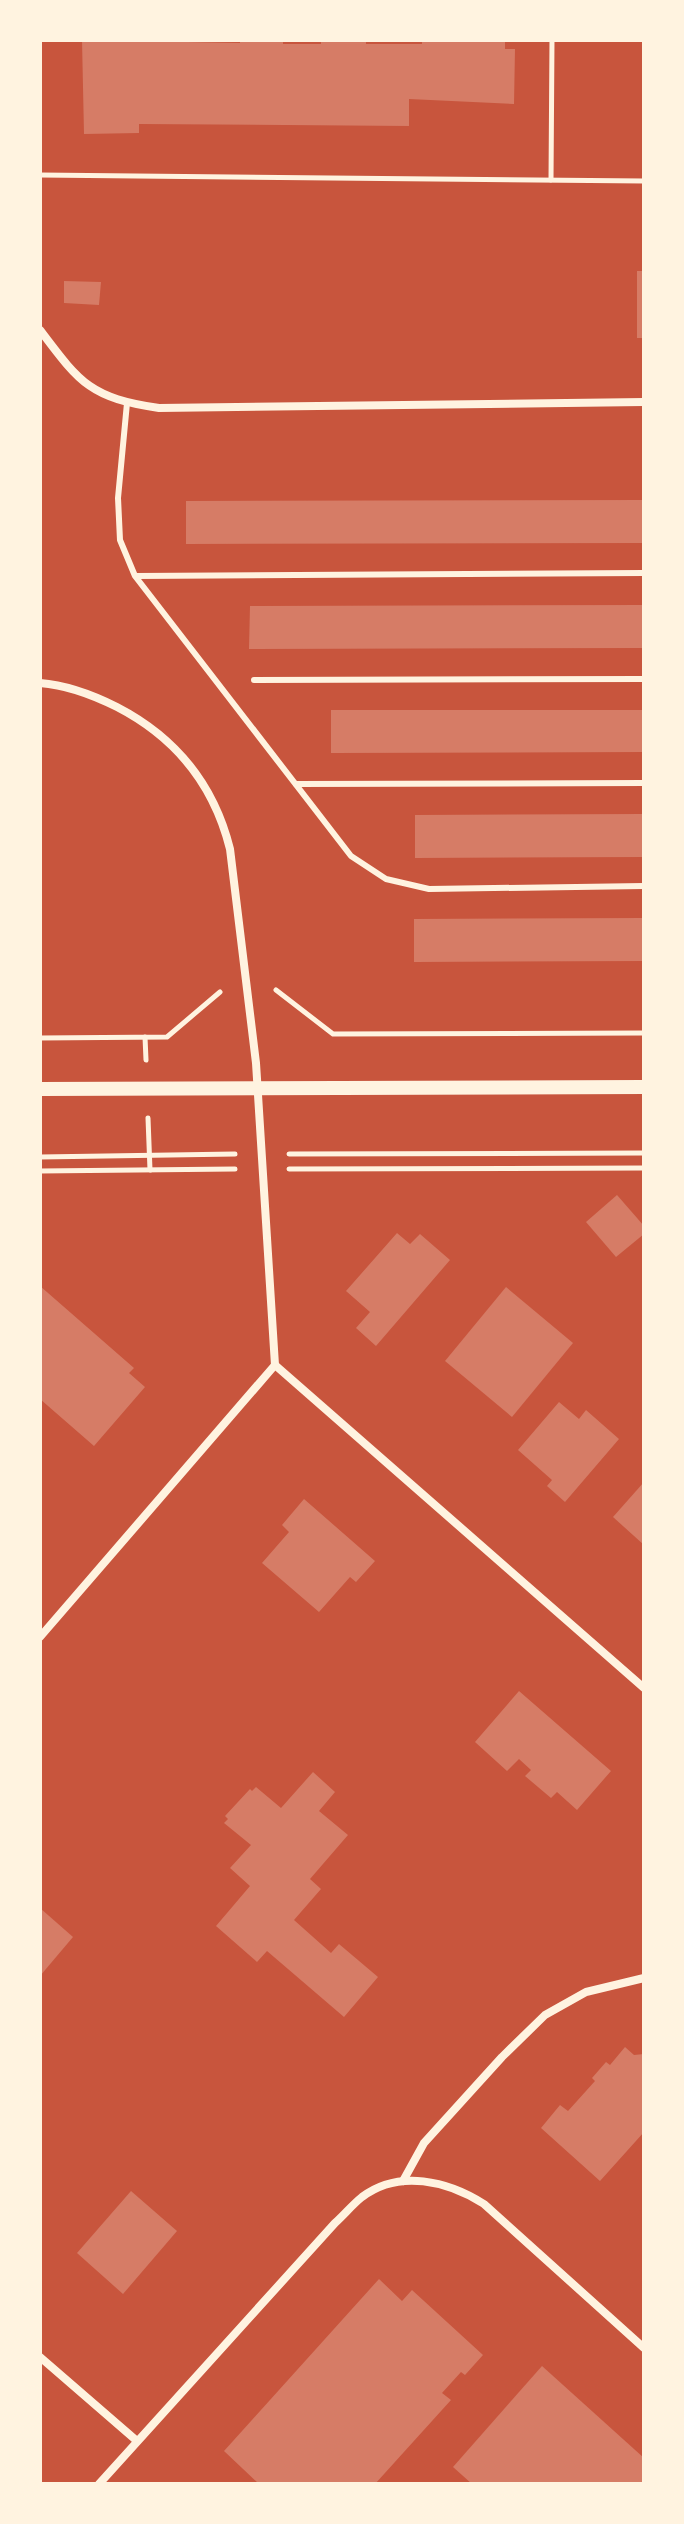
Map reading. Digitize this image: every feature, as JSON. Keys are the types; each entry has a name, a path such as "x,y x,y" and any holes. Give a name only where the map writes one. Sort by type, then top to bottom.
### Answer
{"street":[{"path":"40,330 71,371 97,392 127,403 159,408 644,402"},
{"path":"40,683 55,684 96,696 157,731 186,759 206,786 223,821 230,849 257,1087 275,1365 644,1688"},
{"path":"40,1089 644,1087"},
{"path":"40,1637 275,1365"},
{"path":"403,2181 424,2143 545,2015 586,1992 644,1978"},
{"path":"99,2484 335,2223 363,2196 384,2185 403,2181 432,2182 461,2189 484,2204 644,2348"},
{"path":"40,2357 137,2441"}],"lane":[{"path":"127,403 118,498 120,540 135,576 351,856 386,879 429,889 644,886"},
{"path":"135,576 644,573"},
{"path":"254,680 644,679"},
{"path":"296,784 644,783"}],"path":[{"path":"551,180 552,40"},
{"path":"40,175 644,181"},
{"path":"40,1038 167,1037 217,993 270,986 333,1034 644,1033"},
{"path":"40,1157 644,1153"},
{"path":"40,1171 644,1168"}],"building":[{"path":"82,40 240,43 240,40 283,40 283,44 321,44 321,40 366,40 366,44 422,44 422,40 505,40 505,49 515,49 514,104 409,99 409,126 139,124 139,133 84,134"},
{"path":"637,271 644,271 644,338 637,338"},
{"path":"64,281 101,282 99,305 64,303"},
{"path":"644,500 644,543 186,544 186,501"},
{"path":"644,605 644,648 249,649 250,606"},
{"path":"331,710 644,710 644,752 331,753"},
{"path":"644,814 644,857 415,858 415,815"},
{"path":"644,918 644,961 414,962 414,919"},
{"path":"617,1195 644,1226 644,1234 616,1257 586,1222"},
{"path":"397,1233 410,1244 420,1234 450,1260 376,1346 356,1328 370,1312 346,1291"},
{"path":"40,1286 134,1368 129,1373 145,1387 94,1446 40,1399"},
{"path":"506,1287 573,1343 512,1417 445,1361"},
{"path":"559,1402 579,1419 586,1410 619,1439 565,1502 547,1486 552,1480 518,1450"},
{"path":"644,1482 644,1545 613,1517"},
{"path":"304,1499 375,1561 356,1582 350,1577 319,1612 262,1563 289,1532 282,1525"},
{"path":"519,1691 611,1771 577,1810 557,1792 551,1798 525,1776 531,1770 519,1759 507,1771 475,1742"},
{"path":"313,1772 335,1792 319,1811 348,1835 310,1879 321,1889 294,1920 331,1953 339,1944 378,1977 344,2017 267,1951 257,1962 216,1926 250,1886 230,1868 251,1845 224,1823 228,1819 225,1816 250,1789 252,1791 256,1787 281,1808"},
{"path":"40,1908 73,1937 40,1976"},
{"path":"625,2047 634,2055 644,2054 644,2132 600,2181 541,2128 560,2105 568,2111 595,2081 592,2078 606,2062 610,2065"},
{"path":"131,2191 177,2231 123,2294 77,2253"},
{"path":"379,2279 402,2301 412,2290 483,2355 465,2375 461,2372 442,2393 451,2400 375,2484 259,2484 224,2451"},
{"path":"542,2366 644,2458 644,2484 472,2484 453,2467"}]}
